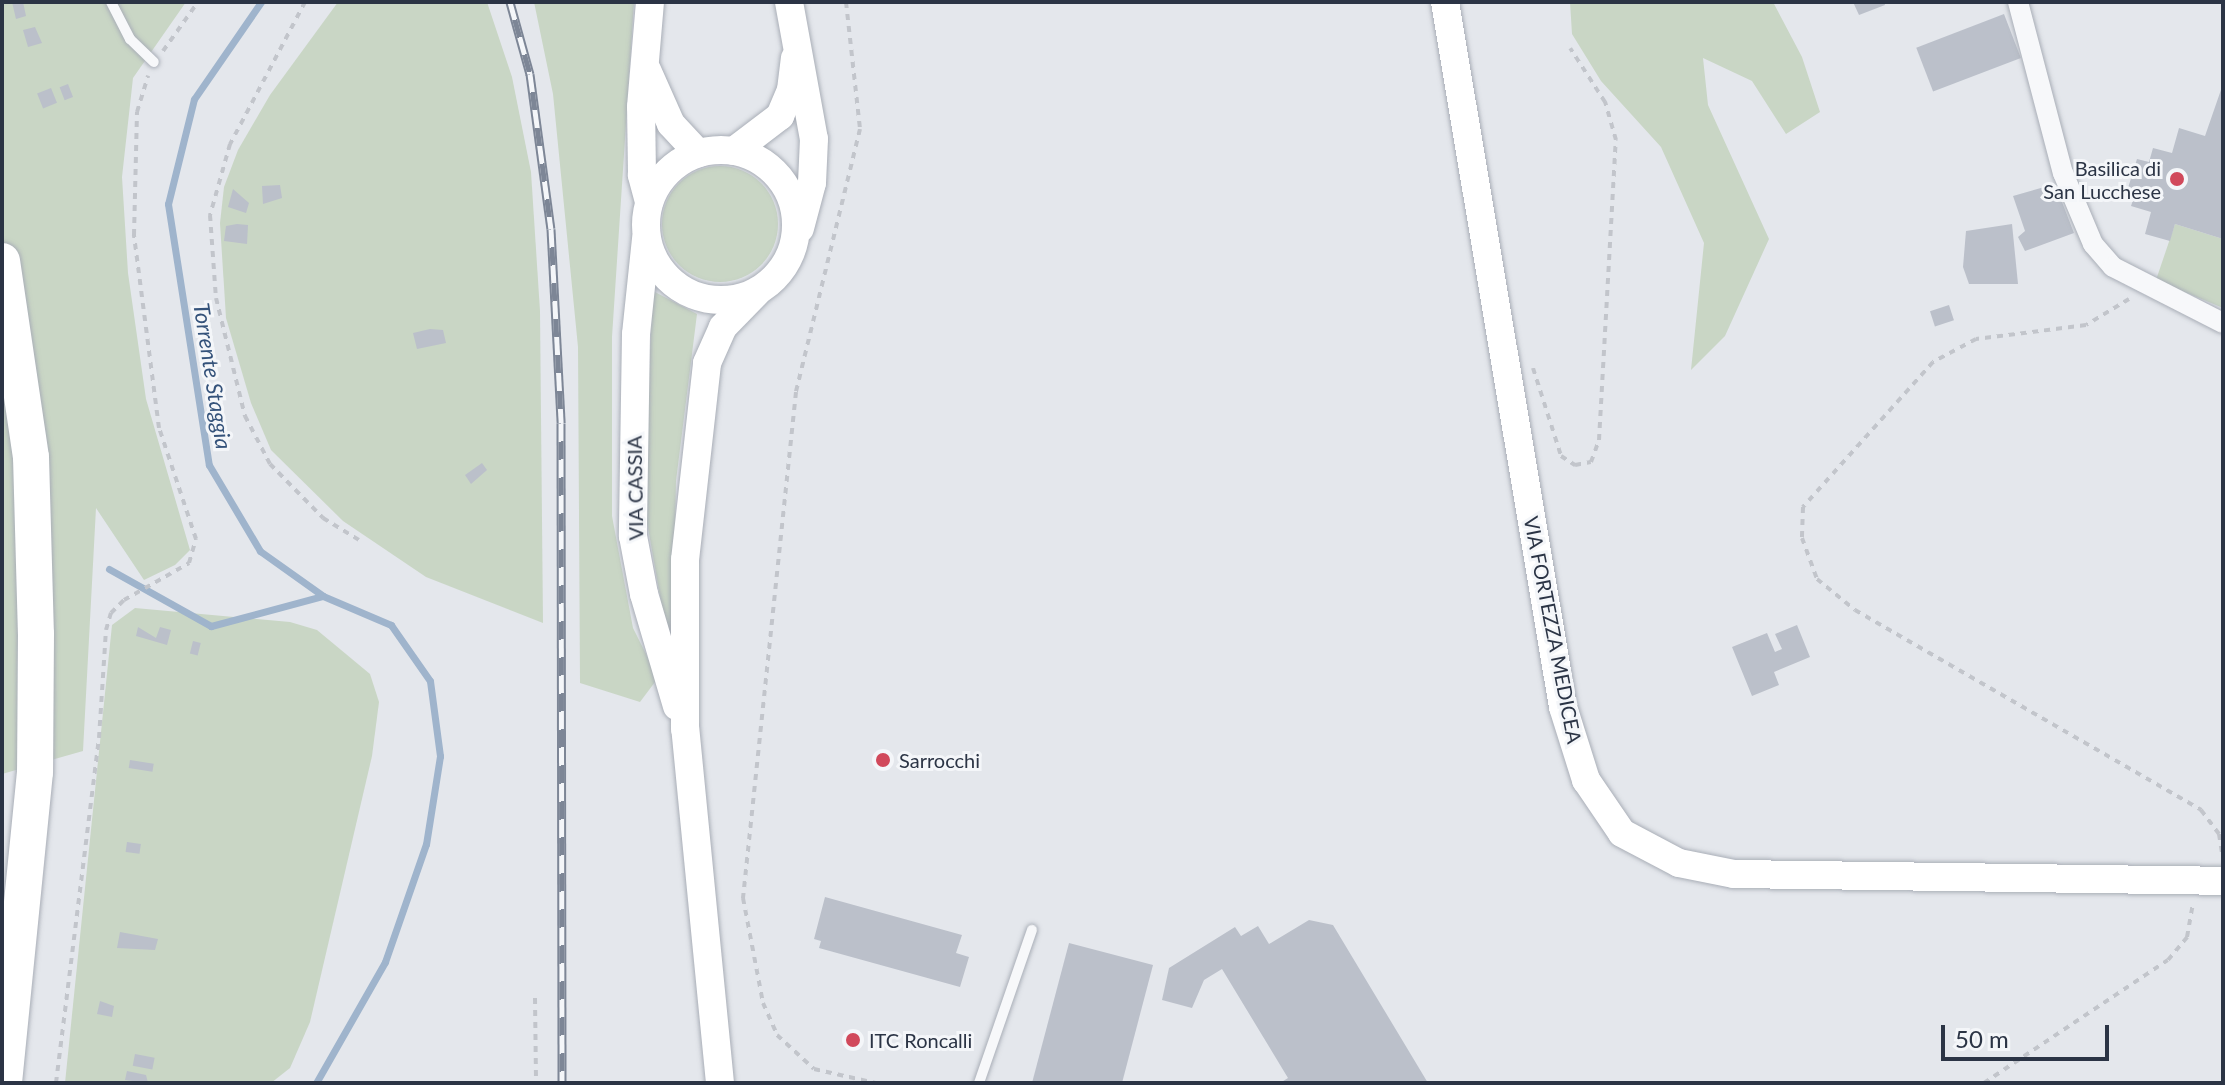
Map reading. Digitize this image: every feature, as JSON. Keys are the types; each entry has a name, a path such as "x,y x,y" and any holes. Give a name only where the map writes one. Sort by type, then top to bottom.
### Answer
{"highway":[{"path":"2,261 31,457 36,634 35,772 4,1083"},
{"path":"2,430 14,632 12,774 2,864"}],"main road":[{"name":"VIA CASSIA","path":"650,2 642,175 649,202 636,334 633,536 654,635 685,729"},
{"path":"734,151 780,116 791,90 796,46 789,2"},
{"name":"VIA FORTEZZA MEDICEA","path":"1445,2 1570,736 1590,788 1626,837 1679,863 1734,874 2212,881"},
{"name":"VIA CASSIA","path":"711,968 685,729 685,560 707,363 723,327 787,263 812,183 814,139 796,46"},
{"name":"VIA CASSIA","path":"645,64 663,111 698,153"},
{"path":"649,202 660,181 698,153 734,151 777,174 790,195 796,219 794,244"},
{"path":"646,239 654,262 689,294 712,300 758,291"},
{"path":"711,968 720,1083"},
{"path":"711,968 737,1083"}],"street":[{"path":"2018,2 2078,215 2093,244 2113,267 2223,323"}],"lane":[{"path":"111,2 130,39 154,62"},
{"path":"979,1083 1032,930"}],"path":[{"path":"56,1083 99,738 106,630 111,613 124,600 189,563 196,539 159,428 134,235 137,112 154,62 198,2"},
{"path":"305,2 230,144 210,215 216,298 245,416 270,464 323,518 359,540"},
{"path":"846,2 860,129 796,392 743,898 763,1003 777,1035 814,1069 875,1083"},
{"path":"1498,327 1526,355 1540,382 1561,456 1575,465 1591,462 1599,440 1616,140 1605,102 1570,48"},
{"path":"1984,1083 2177,951 2212,881 2221,841 2201,810 1855,610 1817,579 1802,538 1803,507 1933,362 1976,339 2086,325 2149,288"},
{"path":"535,998 536,1083"}],"green space":[{"path":"2,2 186,2 133,78 122,177 128,273 146,399 190,550 175,565 144,580 96,508 83,751 2,774"},
{"path":"338,2 487,2 512,77 531,172 540,311 543,623 426,577 343,521 271,450 251,403 226,318 220,223 224,187 238,150 270,95"},
{"path":"534,2 634,2 612,337 612,516 633,628 658,678 640,702 580,683 578,347 553,94"},
{"path":"1570,2 1773,2 1802,57 1820,112 1786,134 1752,81 1703,58 1708,105 1769,239 1725,336 1691,370 1704,243 1661,147 1601,81 1572,34"},
{"path":"720,166 742,170 761,183 774,202 778,224 774,246 761,265 742,278 720,282 698,278 679,265 666,246 662,224 666,202 679,183 698,170"},
{"path":"2175,224 2223,239 2223,308 2156,280"},
{"path":"653,291 697,314 676,481 673,630 667,630 664,619 643,499"},
{"path":"135,608 290,622 317,630 370,674 379,702 372,756 310,1022 290,1068 271,1083 65,1083 112,625"}],"building":[{"path":"12,2 23,2 26,16 16,19"},
{"path":"1853,2 1884,2 1885,5 1859,15"},
{"path":"2004,14 2021,58 1933,92 1916,48"},
{"path":"35,27 42,43 28,47 23,30"},
{"path":"68,84 73,97 65,100 60,87"},
{"name":"Basilica di San Lucchese","path":"2223,84 2223,239 2175,224 2170,241 2145,234 2151,212 2131,206 2136,191 2128,188 2137,159 2149,162 2153,148 2172,153 2179,128 2205,136"},
{"path":"51,88 57,103 43,108 37,94"},
{"path":"2055,184 2074,233 2025,251 2018,237 2025,231 2013,196"},
{"path":"280,185 282,198 263,204 262,186"},
{"path":"233,189 249,203 246,213 228,207"},
{"path":"2012,224 2018,284 1969,284 1963,267 1966,231"},
{"path":"248,225 247,244 224,241 226,226"},
{"path":"1949,305 1954,320 1935,326 1930,311"},
{"path":"443,330 446,343 417,349 413,333"},
{"path":"482,463 487,470 471,484 465,475"},
{"path":"1797,625 1810,657 1774,672 1779,685 1752,696 1732,647 1767,633 1775,652 1782,649 1775,634"},
{"path":"138,627 156,638 160,627 171,630 167,645 136,636"},
{"path":"193,641 201,643 198,656 190,654"},
{"path":"130,760 154,764 152,772 129,768"},
{"path":"127,842 141,844 139,854 126,852"},
{"path":"825,897 962,935 956,953 969,957 960,987 819,948 821,941 814,939"},
{"path":"1309,920 1333,925 1428,1083 1280,1083 1288,1078 1222,969 1204,980 1192,1008 1162,1000 1169,968 1235,927 1241,936 1258,926 1269,944"},
{"path":"120,932 158,939 155,950 117,948"},
{"path":"1069,943 1153,965 1122,1083 1032,1083"},
{"path":"100,1001 114,1006 112,1017 97,1014"},
{"path":"135,1054 155,1058 152,1070 133,1066"},
{"path":"127,1071 146,1075 148,1083 125,1080"}],"waterway":[{"name":"Torrente Staggia","path":"261,2 194,99 168,204 209,465 260,551 323,596 391,625 430,681 440,756 426,844 385,962 316,1083"},
{"path":"109,569 211,626 323,596"}],"railway":[{"path":"510,2 530,74 551,229 561,423 562,1083"}],"place":[{"name":"Basilica di San Lucchese","path":"2177,179"},
{"name":"Sarrocchi","path":"883,760"},
{"name":"ITC Roncalli","path":"853,1040"}]}
